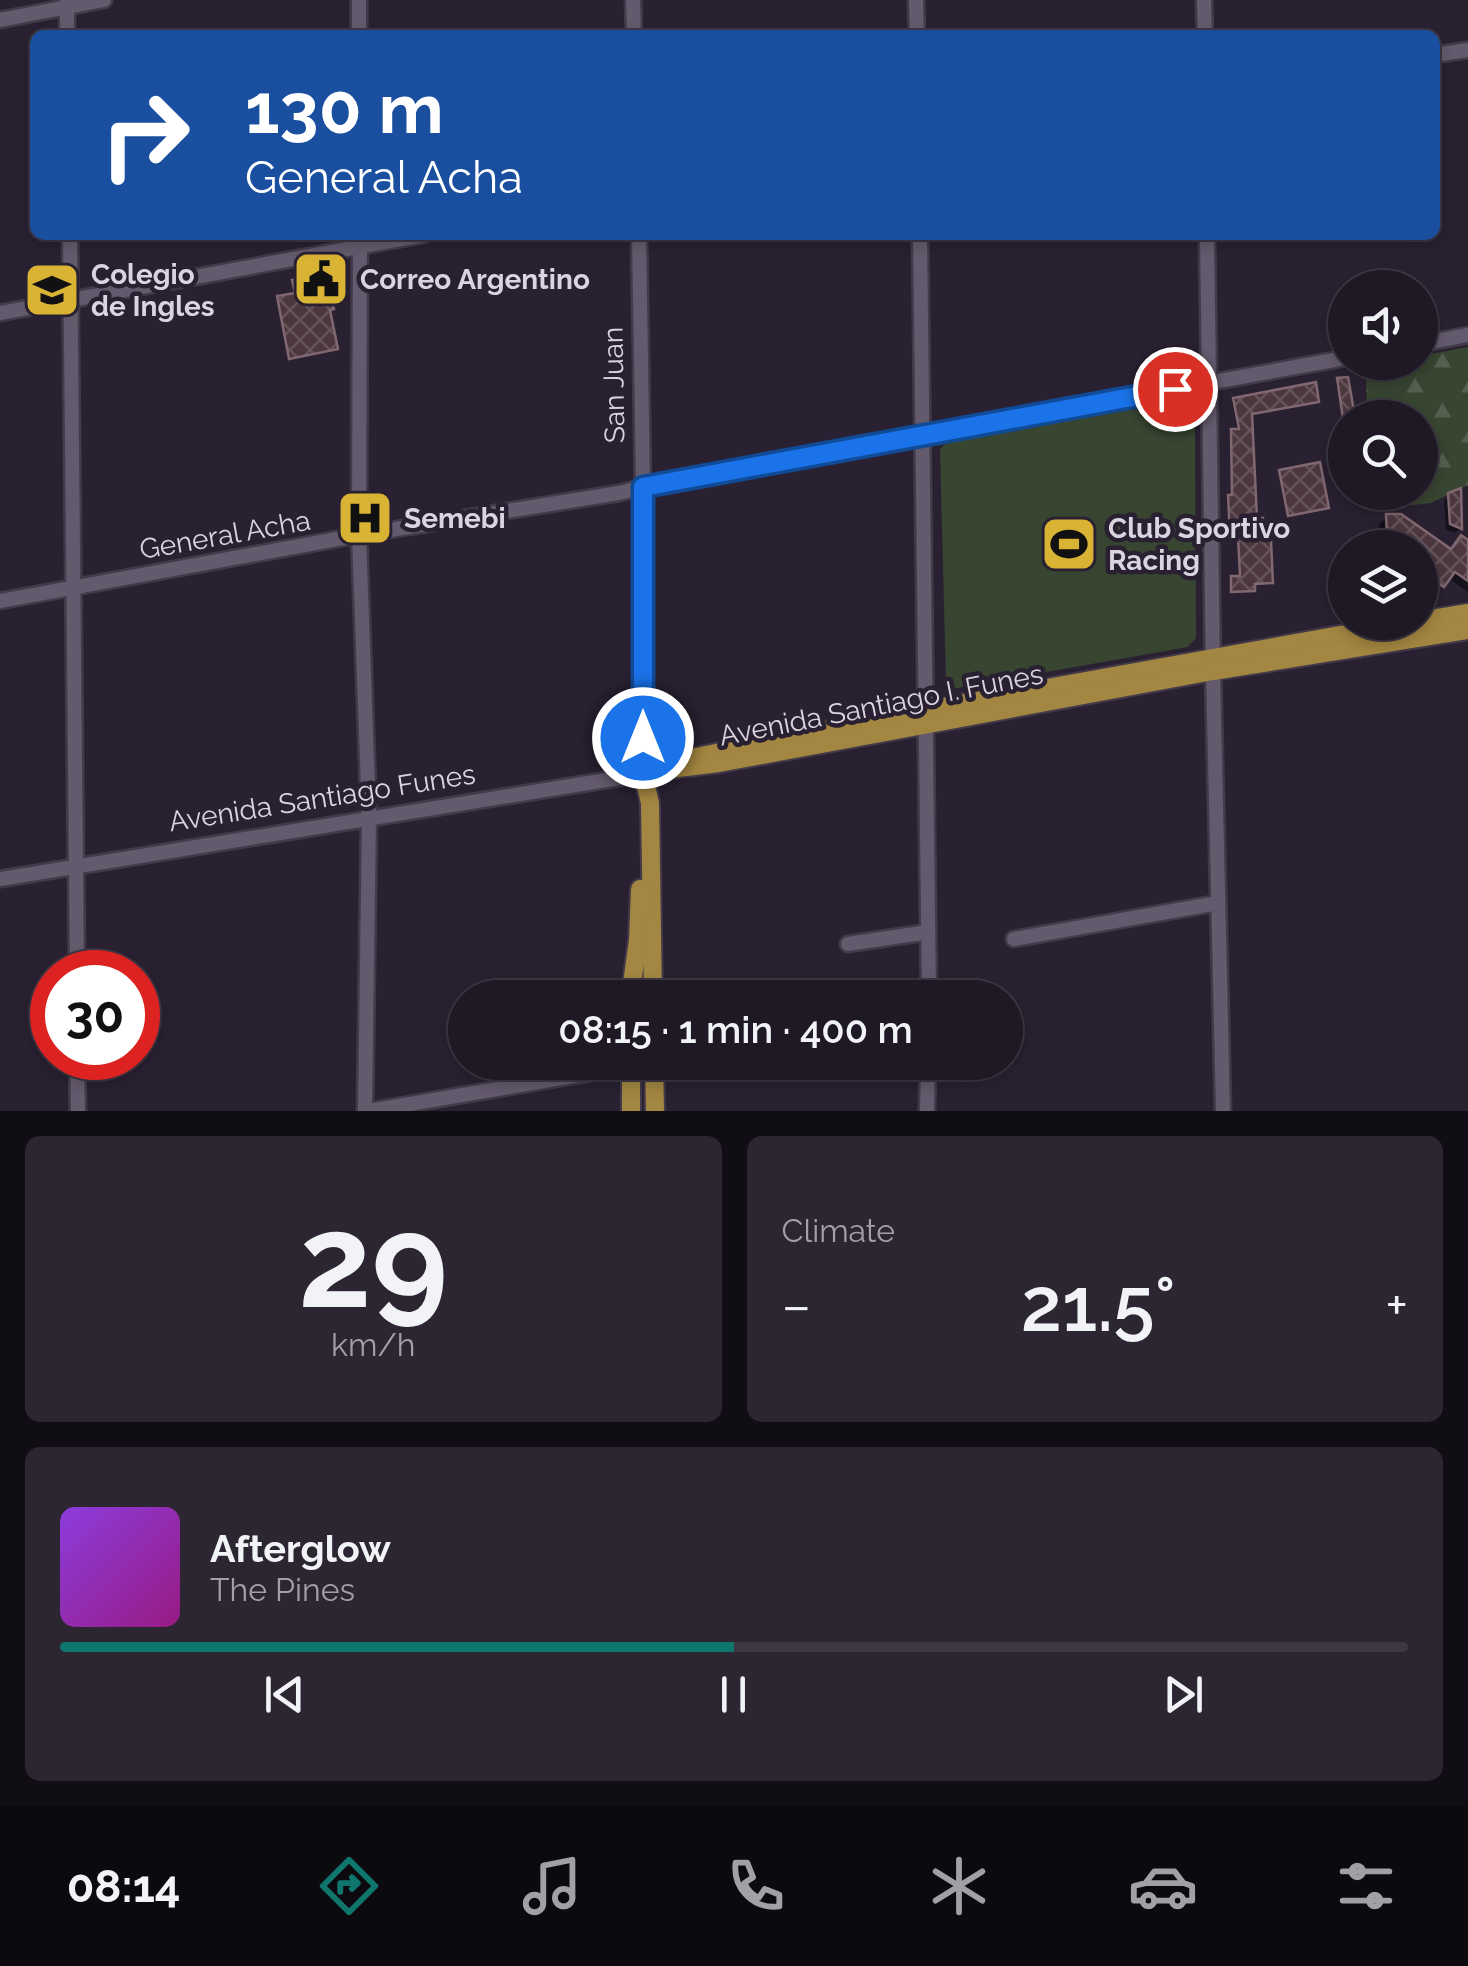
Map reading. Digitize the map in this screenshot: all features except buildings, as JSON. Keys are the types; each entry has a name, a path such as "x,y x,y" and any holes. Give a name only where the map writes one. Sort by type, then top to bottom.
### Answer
{"main road":[{"path":"1438,618 1468,613"},
{"name":"Avenida Santiago I. Funes","path":"1213,664 1468,630"},
{"name":"Avenida Santiago I. Funes","path":"648,772 720,751 926,718 1328,640"},
{"name":"San Juan","path":"632,980 648,772"},
{"name":"San Juan","path":"648,772 653,980"},
{"path":"631,1080 631,1111"},
{"path":"654,1080 654,1111"}],"street":[{"path":"0,20 67,4 104,0"},
{"path":"359,0 359,30"},
{"path":"633,0 634,30"},
{"path":"916,0 916,30"},
{"path":"1204,0 1205,30"},
{"path":"67,4 68,30"},
{"path":"1440,54 1468,50"},
{"path":"70,240 76,950"},
{"path":"0,313 360,240 359,536 369,818 367,1111 541,1080"},
{"name":"San Juan","path":"639,240 648,772"},
{"path":"920,240 929,980"},
{"path":"1208,240 1224,1111"},
{"path":"1438,341 1468,335"},
{"name":"General Acha","path":"0,600 619,493 1328,361"},
{"name":"Avenida Santiago Funes","path":"0,879 648,772"},
{"path":"1014,940 1218,903"},
{"path":"848,944 928,932"},
{"path":"78,1080 78,1111"},
{"path":"927,1111 928,1080"}],"green space":[{"path":"1468,347 1468,485 1438,500 1438,400 1367,400 1366,380 1438,380 1438,353"},
{"name":"Club Sportivo Racing","path":"1186,400 1195,407 1196,638 1188,647 952,689 946,682 940,450 945,443"}],"place":[{"name":"Correo Argentino","path":"321,279"},
{"name":"Colegio de Ingles","path":"52,290"},
{"name":"Semebi","path":"365,518"},
{"name":"Club Sportivo Racing","path":"1069,544"}],"route":[{"path":"643,738 643,487 1175,389"}]}
